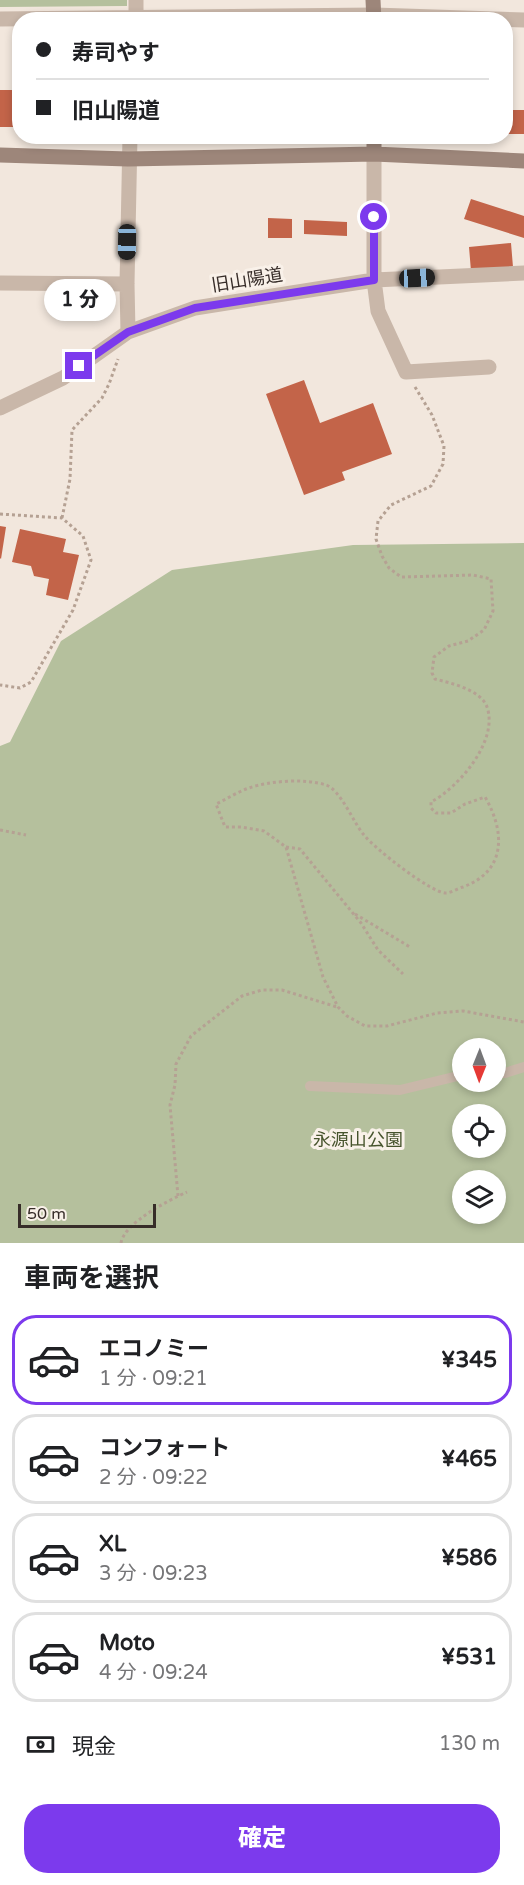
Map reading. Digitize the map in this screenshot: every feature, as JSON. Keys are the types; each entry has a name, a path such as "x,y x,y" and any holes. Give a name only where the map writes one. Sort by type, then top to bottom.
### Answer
{"street":[{"path":"344,12 391,12"},
{"path":"128,332 130,144"},
{"path":"374,144 374,280 378,311 406,372 489,367"},
{"path":"0,155 129,159 374,154 524,160"},
{"name":"旧山陽道","path":"0,408 63,378 128,332 195,308 374,280 524,273"},
{"path":"0,283 127,284"}],"lane":[{"path":"506,1073 524,1067"},
{"path":"309,1086 400,1090 452,1077"}],"path":[{"path":"63,518 70,479 72,430 102,398 128,332"},
{"path":"403,974 378,950 352,912 300,849 286,848 264,831 225,826 216,804 249,788 296,780 328,786 350,810 363,835 427,886 446,893 474,883 490,870 500,841 498,826 485,797 465,804 451,813 436,813 431,807 431,802 444,795 468,772 489,728 487,706 476,694 449,682 435,679 432,673 434,657 449,646 468,641 484,630 493,611 491,579 473,575 401,577 389,568 376,539 378,521 391,505 431,486 443,464 444,446 432,415 406,372"},
{"path":"0,514 63,518 83,536 91,560 73,610 31,682 20,688 0,685"},
{"path":"0,830 26,835"},
{"path":"286,848 323,977 338,1007 347,1016 365,1026 387,1026 437,1012 463,1011 524,1022"},
{"path":"352,912 410,947"},
{"path":"178,1196 170,1105 175,1085 176,1064 191,1036 242,996 262,990 282,990 338,1007"},
{"path":"121,1243 121,1239 132,1225 187,1192"}],"green space":[{"path":"0,0 127,0 127,6 0,7"},
{"name":"永源山公園","path":"524,543 524,1243 0,1243 0,746 10,742 61,641 172,570 353,545"}],"building":[{"path":"0,90 12,90 12,127 0,127"},
{"path":"513,110 524,110 524,134 513,134"},
{"path":"471,199 524,216 524,238 464,219"},
{"path":"268,218 292,219 292,238 268,238"},
{"path":"304,220 347,222 347,236 304,234"},
{"path":"511,243 513,267 471,271 469,247"},
{"path":"304,380 320,423 373,403 392,454 342,472 345,480 304,495 266,394"},
{"path":"0,526 6,527 1,559 0,558"},
{"path":"20,529 66,539 63,552 79,555 68,600 46,595 49,579 34,576 31,566 12,562"}],"route":[{"path":"79,366 128,332 195,308 374,280 374,217"}]}
